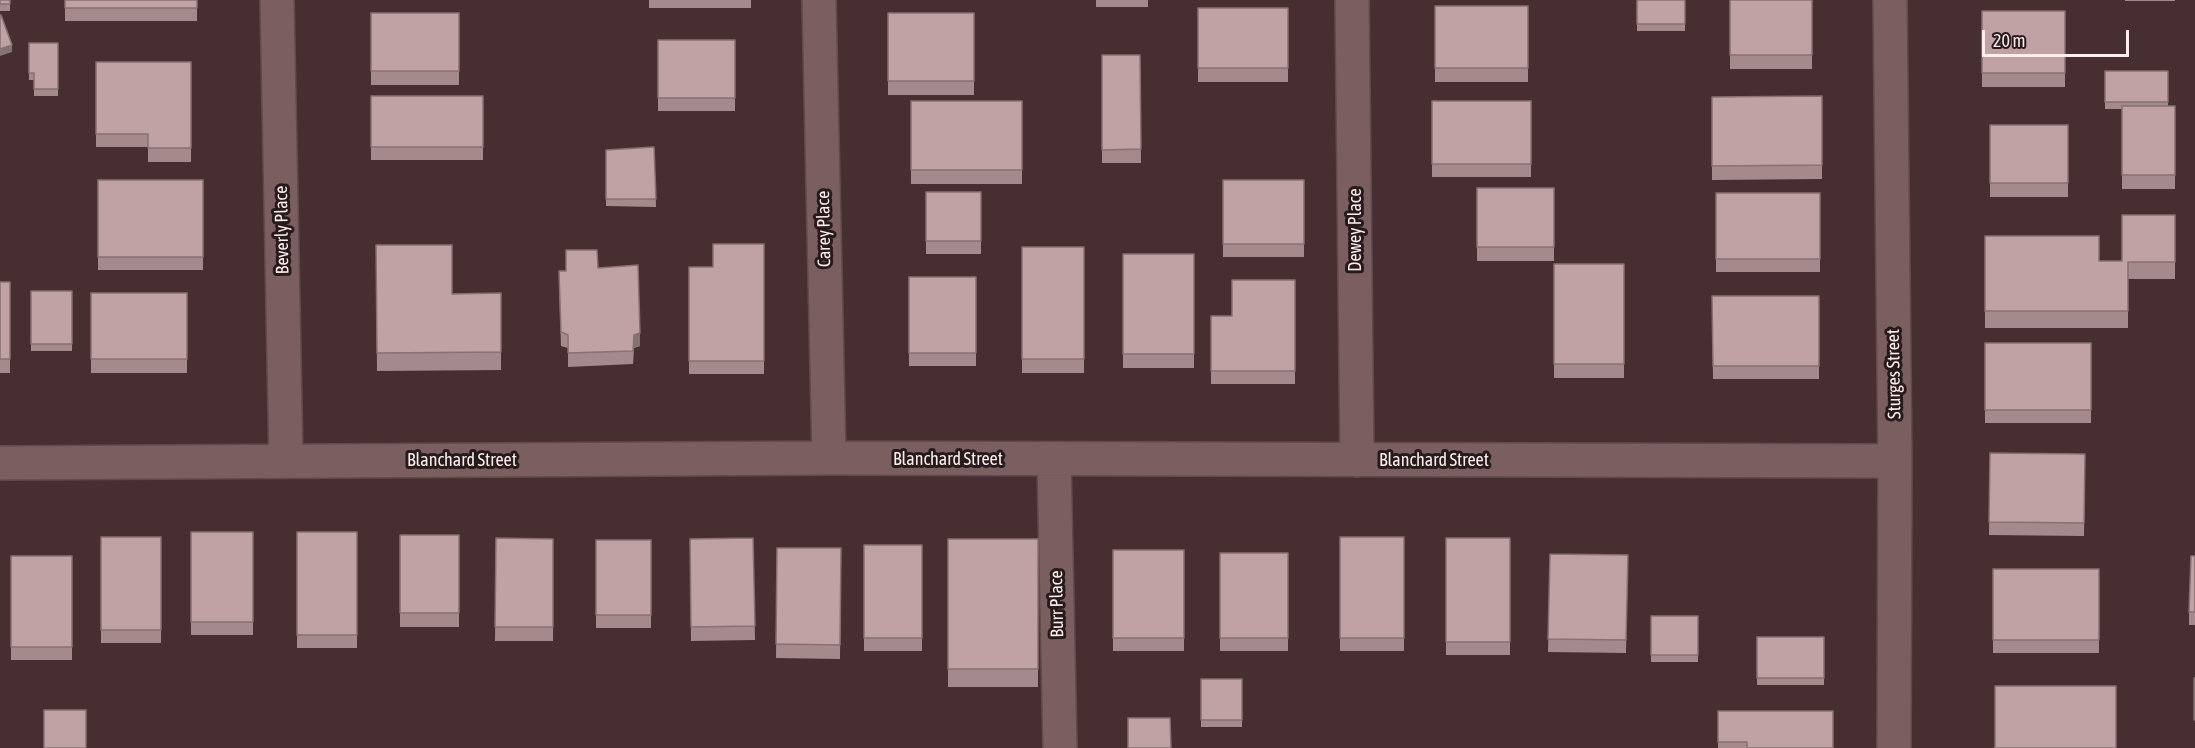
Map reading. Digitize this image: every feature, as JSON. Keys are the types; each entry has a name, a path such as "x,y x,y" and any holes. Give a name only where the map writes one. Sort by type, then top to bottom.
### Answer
{"street":[{"name":"Beverly Place","path":"277,0 286,460"},
{"name":"Carey Place","path":"819,0 829,458"},
{"name":"Dewey Place","path":"1352,0 1357,460"},
{"name":"Sturges Street","path":"1890,0 1895,461 1894,748"},
{"name":"Blanchard Street","path":"0,463 829,458 1895,461"},
{"name":"Burr Place","path":"1053,460 1060,748"}],"building":[{"path":"0,0 10,0 10,4 0,4"},
{"path":"65,0 197,0 197,8 65,8"},
{"path":"1637,0 1685,0 1685,24 1637,24"},
{"path":"1730,0 1812,0 1812,55 1730,55"},
{"path":"1435,6 1528,6 1528,68 1435,68"},
{"path":"1198,8 1288,8 1288,68 1198,68"},
{"path":"1982,11 2065,11 2065,73 1982,73"},
{"path":"371,13 459,13 459,71 371,71"},
{"path":"888,13 974,13 974,81 888,81"},
{"path":"0,15 12,45 0,49"},
{"path":"658,40 735,40 735,98 658,98"},
{"path":"29,43 58,43 58,89 34,89 34,73 29,73"},
{"path":"1102,55 1140,55 1141,149 1102,150"},
{"path":"96,62 191,62 191,148 148,148 148,134 96,134"},
{"path":"2105,71 2168,71 2168,102 2105,102"},
{"path":"371,96 483,96 483,147 371,147"},
{"path":"1822,96 1822,165 1712,166 1712,97"},
{"path":"911,101 1022,101 1022,170 911,170"},
{"path":"1432,101 1531,101 1531,164 1432,164"},
{"path":"2122,106 2175,106 2175,175 2122,175"},
{"path":"1990,125 2068,125 2068,183 1990,183"},
{"path":"654,147 656,199 606,199 606,150"},
{"path":"98,180 203,180 203,257 98,257"},
{"path":"1223,180 1304,180 1304,244 1223,244"},
{"path":"1477,188 1554,188 1554,247 1477,247"},
{"path":"926,192 981,192 981,241 926,241"},
{"path":"1716,193 1820,193 1820,259 1716,259"},
{"path":"2122,215 2175,215 2175,262 2128,262 2128,311 1985,311 1985,236 2099,236 2099,261 2122,261"},
{"path":"713,244 764,244 764,361 689,361 689,267 713,267"},
{"path":"376,245 452,245 452,294 501,293 501,352 377,353"},
{"path":"1022,247 1084,247 1084,359 1022,359"},
{"path":"566,250 597,250 598,268 638,265 640,333 634,335 633,351 568,353 568,335 561,332 559,271 566,271"},
{"path":"1123,254 1194,254 1194,354 1123,354"},
{"path":"1554,264 1624,264 1624,364 1554,364"},
{"path":"909,277 976,277 976,353 909,353"},
{"path":"1232,280 1295,280 1295,371 1211,371 1211,316 1232,316"},
{"path":"0,282 10,282 10,359 0,359"},
{"path":"31,291 72,291 72,344 31,344"},
{"path":"91,293 187,293 187,359 91,359"},
{"path":"1712,296 1819,296 1819,366 1713,366"},
{"path":"1985,343 2091,343 2091,410 1985,410"},
{"path":"1990,453 2085,454 2084,523 1989,522"},
{"path":"191,532 253,532 253,622 191,622"},
{"path":"297,532 357,532 357,635 297,635"},
{"path":"400,535 459,535 459,613 400,613"},
{"path":"101,537 161,537 161,630 101,630"},
{"path":"1340,537 1404,537 1404,638 1340,638"},
{"path":"496,538 553,539 553,627 495,627"},
{"path":"753,538 755,626 691,627 690,539"},
{"path":"1446,538 1510,538 1510,642 1446,642"},
{"path":"948,539 1038,539 1038,669 948,669"},
{"path":"596,540 651,540 651,615 596,615"},
{"path":"864,545 922,545 922,638 864,638"},
{"path":"777,548 841,548 840,645 776,644"},
{"path":"1113,550 1184,550 1184,638 1113,638"},
{"path":"1220,553 1288,553 1288,638 1220,638"},
{"path":"1550,554 1628,555 1626,640 1548,639"},
{"path":"11,556 72,556 72,647 11,647"},
{"path":"2191,556 2195,556 2195,612 2189,612"},
{"path":"1993,569 2099,569 2099,640 1993,640"},
{"path":"1651,616 1698,616 1698,655 1651,655"},
{"path":"1757,637 1824,637 1824,678 1757,678"},
{"path":"2195,678 2195,720 2194,720"},
{"path":"1201,679 1242,679 1242,720 1201,720"},
{"path":"1995,686 2116,686 2116,748 1995,748"},
{"path":"44,710 86,710 86,748 44,748"},
{"path":"1718,711 1833,711 1833,748 1747,748 1747,742 1718,742"},
{"path":"1128,718 1170,718 1171,748 1128,748"}]}
